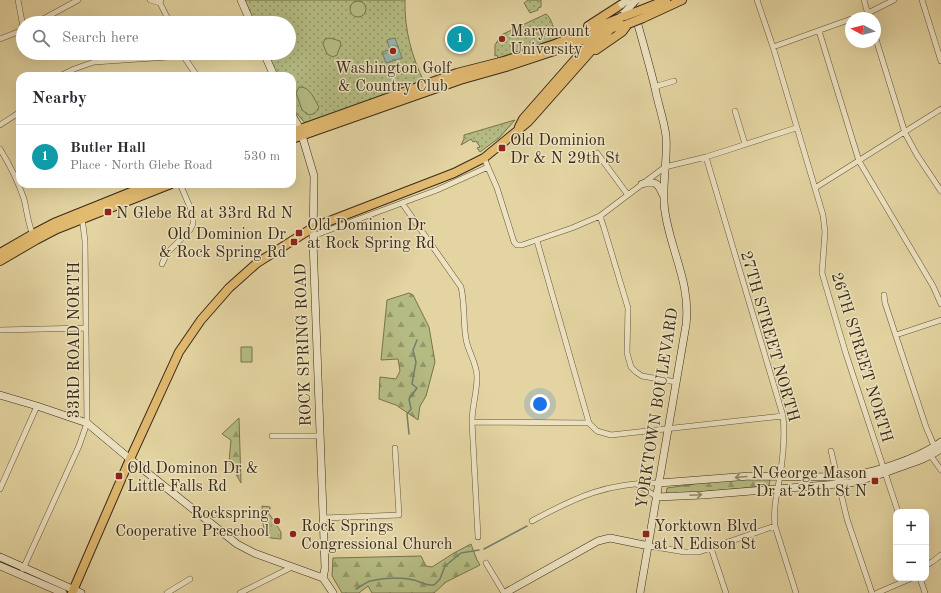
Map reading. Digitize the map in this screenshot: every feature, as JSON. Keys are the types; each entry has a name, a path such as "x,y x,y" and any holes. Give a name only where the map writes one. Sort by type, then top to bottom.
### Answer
{"main road":[{"path":"642,14 666,0"},
{"path":"574,36 582,30 625,11 642,14 682,0"},
{"path":"515,132 523,119 598,34 625,11"},
{"path":"588,54 595,51 622,32 625,11"},
{"path":"298,132 457,73 504,61 609,25"},
{"path":"76,592 130,459 180,352 204,316 229,288 257,263 314,227 454,173 484,158 536,115 588,54 609,25"},
{"path":"298,132 460,80 506,67 557,50 598,34"},
{"path":"0,253 148,188"},
{"path":"0,261 34,237"}],"street":[{"path":"18,0 21,16"},
{"path":"49,16 78,0"},
{"path":"150,0 161,2 167,16"},
{"path":"241,0 248,16"},
{"name":"YORKTOWN BOULEVARD","path":"631,0 665,129 666,145 663,197 666,219 684,280 687,299 687,317 640,593"},
{"path":"609,25 636,0"},
{"name":"26TH STREET NORTH","path":"757,0 773,47 823,215 824,232 822,273 846,354 897,509"},
{"path":"864,0 868,12"},
{"path":"875,12 894,0"},
{"path":"922,0 941,61"},
{"name":"YORKTOWN BOULEVARD","path":"625,11 650,80 654,87"},
{"path":"773,47 845,22"},
{"path":"819,31 859,161 941,304"},
{"path":"0,39 16,33"},
{"path":"879,48 905,133 917,155 939,182 941,192"},
{"path":"68,72 94,62 116,60"},
{"path":"187,60 194,72"},
{"path":"267,60 272,72"},
{"path":"654,87 674,80"},
{"path":"815,188 941,110"},
{"path":"735,111 745,144"},
{"path":"0,125 16,115"},
{"path":"484,158 497,188 514,242 517,246 537,241 600,216 665,167 706,157 796,128"},
{"name":"ROCK SPRING ROAD","path":"298,132 314,176 313,236 319,436 324,518 325,568 323,578"},
{"path":"0,149 10,165 16,180"},
{"path":"597,153 628,195"},
{"name":"27TH STREET NORTH","path":"706,157 783,416 784,428 780,476 774,515 775,526 796,593"},
{"path":"313,236 437,190 488,167"},
{"path":"642,184 648,182 656,184 660,188 663,197"},
{"path":"19,188 34,237"},
{"path":"162,264 167,253 190,230 193,224 193,214 182,188"},
{"path":"402,203 461,287 466,340 476,365 477,376 472,422 478,537"},
{"name":"33RD ROAD NORTH","path":"22,571 79,446 87,423 85,241 82,216"},
{"path":"600,216 628,308 627,353 631,367 642,376 676,382"},
{"path":"537,241 589,424"},
{"path":"884,295 885,303 926,427 936,451 941,470"},
{"path":"896,335 941,320"},
{"path":"0,330 86,328"},
{"path":"0,395 87,423 237,544 254,553 323,578 333,593"},
{"path":"0,489 37,406"},
{"path":"472,422 589,424 597,430 611,435 783,416"},
{"path":"272,436 319,436"},
{"path":"638,484 657,496 777,489 838,481 868,479 884,470 936,451 941,442"},
{"path":"324,518 399,515 395,448"},
{"path":"831,451 847,519 872,593"},
{"path":"532,521 589,493 620,485 750,476 780,476 838,481"},
{"path":"486,564 505,593 598,541 610,538 685,552 699,552 775,526"},
{"path":"711,548 726,593"},
{"path":"929,564 941,555"},
{"path":"0,557 22,571 63,593"},
{"path":"0,566 22,571 76,592"},
{"path":"240,593 292,567"},
{"path":"167,593 190,579"},
{"path":"877,593 905,581"},
{"path":"921,581 925,593"}],"green space":[{"path":"244,0 405,0 407,32 416,63 424,82 305,123 296,113 296,72 274,72 269,60 296,60 296,16 250,16"},
{"path":"528,0 541,0 541,7 530,13 524,3"},
{"path":"355,1 361,1 366,6 364,15 361,17 355,17 350,12 350,6"},
{"path":"546,14 550,18 556,38 555,39 498,58 497,55 495,56 495,45 501,35"},
{"path":"330,38 340,41 341,44 337,55 333,57 327,54 323,44 325,39"},
{"path":"299,87 303,87 309,91 319,107 314,113 309,115 302,110 296,93"},
{"path":"515,120 499,138 480,152 477,148 480,147 476,141 473,142 471,139 461,145 464,135"},
{"path":"409,293 413,295 429,327 435,362 426,396 420,406 418,420 396,405 379,399 380,377 396,379 400,371 398,359 381,360 387,300"},
{"path":"241,347 252,347 252,362 241,362"},
{"path":"239,418 241,483 229,462 231,440 222,434"},
{"path":"770,479 769,486 666,495 667,488 702,482"},
{"path":"262,506 270,507 268,512 281,532 281,539 271,538 264,535"},
{"path":"471,544 480,565 446,582 434,593 372,593 368,586 359,593 342,593 332,576 333,558 421,556 426,566 432,567"}],"water":[{"name":"Washington Golf & Country Club","path":"395,38 402,58 386,63 382,52 390,50 387,40"}],"waterway":[{"path":"409,434 407,414 411,409 409,399 417,388 412,384 416,362 413,350 417,340"},
{"path":"484,549 527,526"},
{"path":"356,589 370,581 392,578 403,578 434,585 440,579 445,566 461,553 479,550"}],"place":[{"name":"Butler Hall","path":"460,39"},
{"name":"Marymount University","path":"502,39"},
{"name":"Washington Golf & Country Club","path":"393,51"},
{"name":"Old Dominion Dr & N 29th St","path":"502,148"},
{"name":"N Glebe Rd at 33rd Rd N","path":"108,212"},
{"name":"Old Dominion Dr at Rock Spring Rd","path":"299,233"},
{"name":"Old Dominion Dr & Rock Spring Rd","path":"294,242"},
{"name":"Old Dominon Dr & Little Falls Rd","path":"119,476"},
{"name":"N George Mason Dr at 25th St N","path":"875,481"},
{"name":"Rockspring Cooperative Preschool","path":"277,521"},
{"name":"Rock Springs Congressional Church","path":"293,534"},
{"name":"Yorktown Blvd at N Edison St","path":"646,534"}]}
